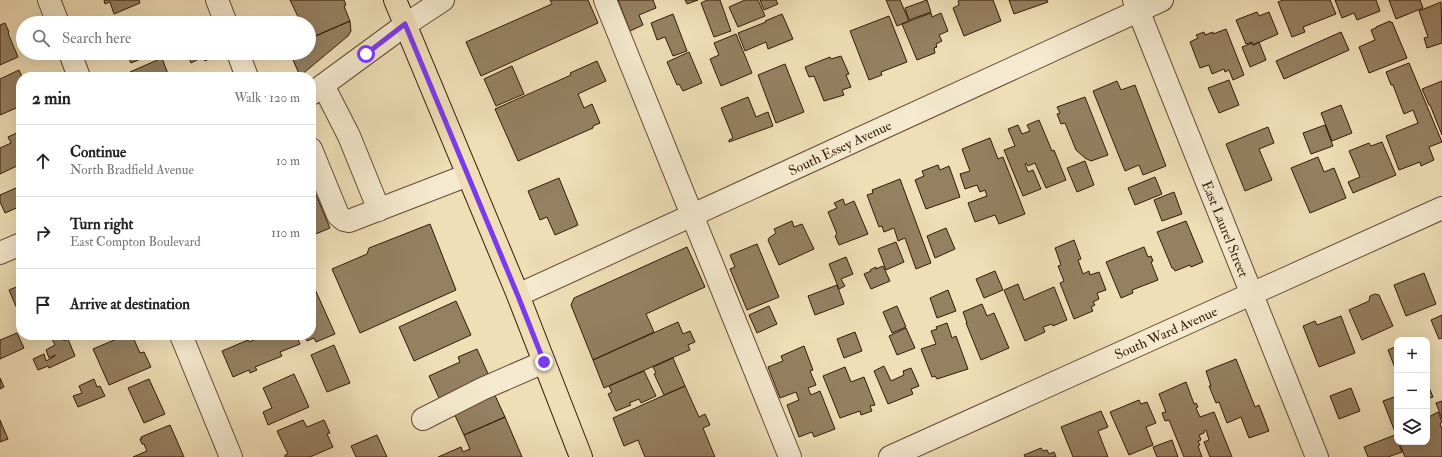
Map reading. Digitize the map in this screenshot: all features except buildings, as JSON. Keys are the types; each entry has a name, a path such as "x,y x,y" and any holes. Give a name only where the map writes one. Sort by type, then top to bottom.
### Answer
{"main road":[{"path":"396,0 518,296 581,457"}],"street":[{"path":"49,0 55,16"},
{"path":"217,0 223,16"},
{"path":"379,210 349,136 317,89 405,24 444,0"},
{"path":"605,0 790,457"},
{"name":"South Essey Avenue","path":"518,296 693,215 1136,5 1162,0"},
{"name":"East Laurel Street","path":"1136,5 1317,457"},
{"path":"73,60 77,72"},
{"path":"241,60 245,72"},
{"path":"316,161 338,215 344,220 349,221 468,175"},
{"name":"South Ward Avenue","path":"890,457 1442,208"},
{"path":"0,253 16,246"},
{"path":"183,340 231,457"},
{"path":"423,419 482,389 544,362"}],"route":[{"path":"366,54 405,24 544,362"}]}
